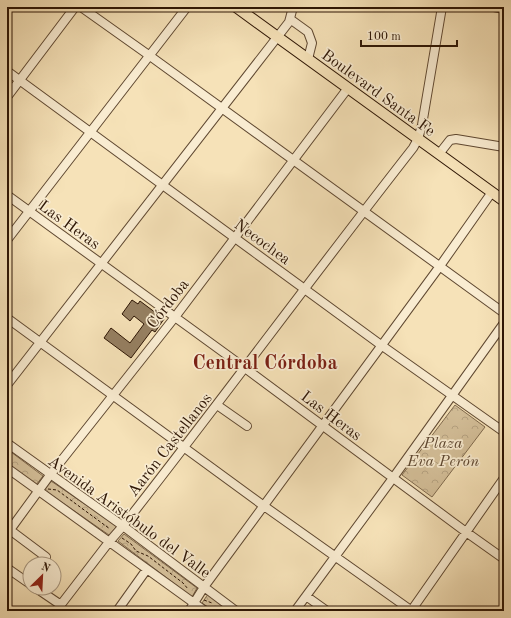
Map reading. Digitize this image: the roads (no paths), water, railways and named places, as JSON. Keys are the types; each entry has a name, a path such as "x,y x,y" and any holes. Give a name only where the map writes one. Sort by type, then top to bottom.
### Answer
{"main road":[{"name":"Boulevard Santa Fe","path":"236,7 504,201"}],"street":[{"path":"7,97 75,7"},
{"path":"81,7 504,313"},
{"path":"7,240 187,7"},
{"path":"7,385 277,37 290,19 294,7"},
{"name":"Aarón Castellanos","path":"58,608 185,447 413,148 418,139 422,125 442,7"},
{"path":"494,7 504,9"},
{"path":"290,19 308,32 312,43 308,59"},
{"name":"Necochea","path":"7,71 381,346 504,432"},
{"name":"Córdoba","path":"8,532 112,394 175,317 292,160 348,88"},
{"path":"439,154 450,140 456,139 504,147"},
{"path":"189,611 195,604 204,587 440,266 492,192"},
{"name":"Las Heras","path":"7,195 504,559"},
{"path":"7,318 264,506 412,611 504,478"},
{"path":"295,611 504,323"},
{"path":"217,405 247,426"},
{"name":"Avenida Aristóbulo del Valle","path":"7,444 123,526 236,611"},
{"name":"Avenida Aristóbulo del Valle","path":"7,468 205,611"},
{"path":"8,532 44,556"},
{"path":"7,568 22,578"},
{"path":"117,611 147,569"},
{"path":"45,596 58,608"},
{"path":"306,596 327,611"}],"district":[{"name":"Central Córdoba","path":"265,362"}],"park label":[{"name":"Plaza Eva Perón","path":"443,451"}]}
